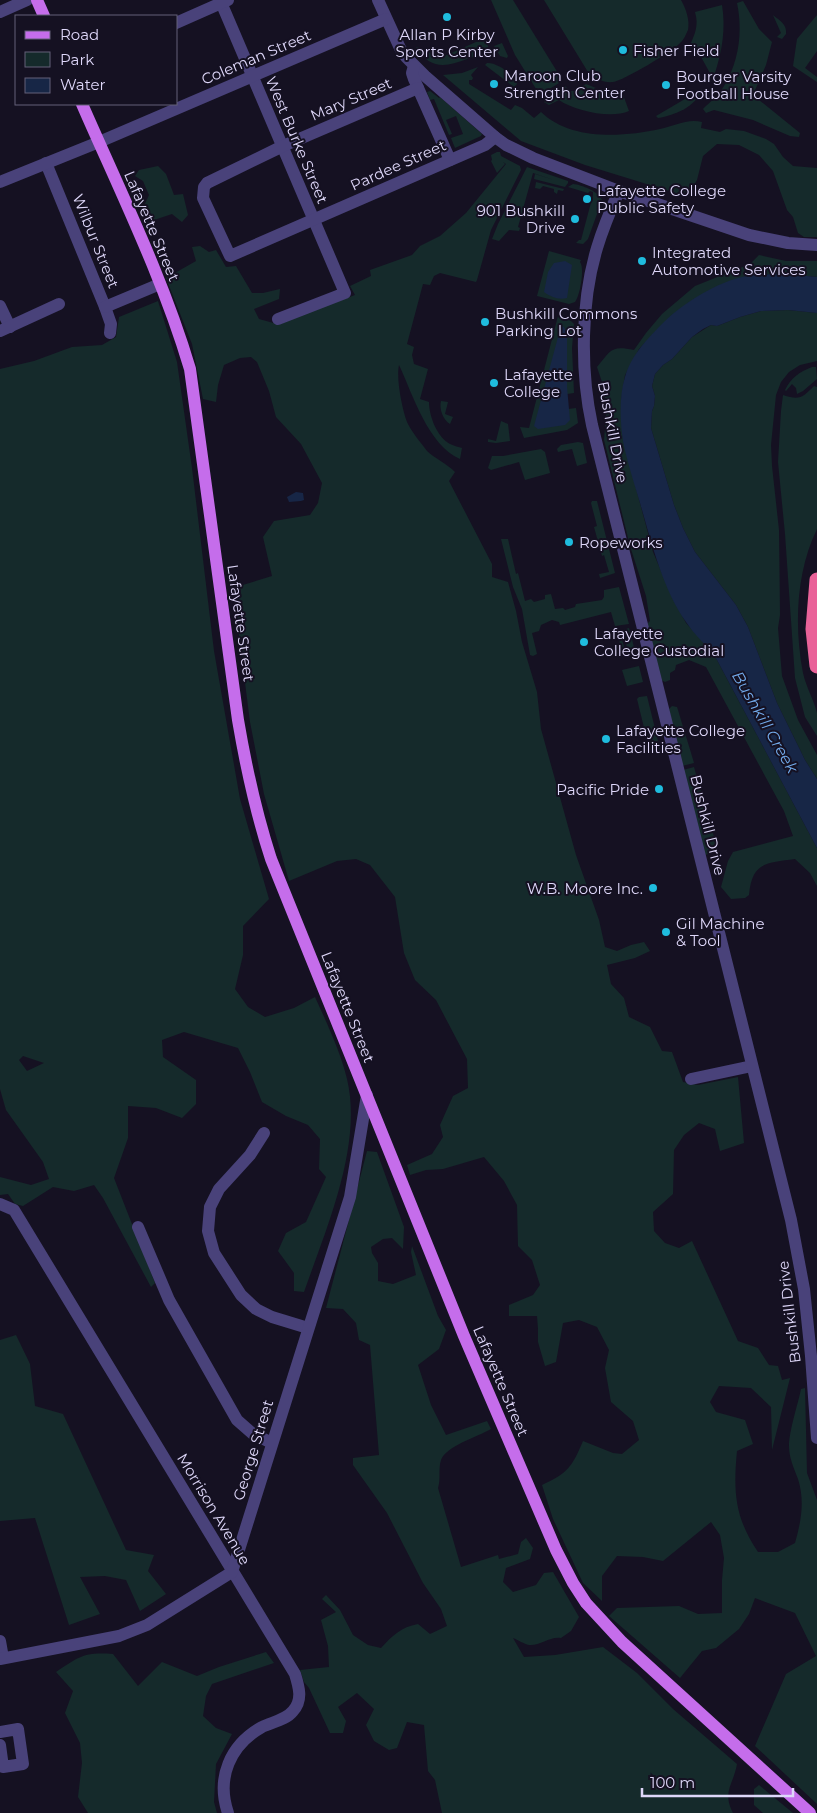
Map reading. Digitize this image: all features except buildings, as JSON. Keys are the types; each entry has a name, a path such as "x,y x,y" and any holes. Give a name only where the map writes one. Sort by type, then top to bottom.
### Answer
{"highway":[{"path":"817,580 813,621 817,666"}],"main road":[{"path":"37,0 44,15"},
{"name":"Lafayette Street","path":"82,105 160,284 178,330 190,369 238,720 257,816 270,859 464,1336 556,1550 573,1583 593,1612 622,1642 810,1813"}],"street":[{"path":"0,12 28,0"},
{"path":"378,0 400,48 414,66 495,137 527,156 619,191 749,235 788,243 817,245"},
{"path":"178,22 223,1"},
{"name":"West Burke Street","path":"223,1 252,76 345,293 278,320"},
{"name":"Coleman Street","path":"0,182 99,142 386,18"},
{"path":"414,66 412,73 450,160"},
{"name":"Mary Street","path":"230,256 203,198 204,187 213,180 282,146 418,88"},
{"name":"Pardee Street","path":"230,256 485,145 495,137"},
{"name":"Wilbur Street","path":"46,163 105,307 111,324 110,333"},
{"name":"Bushkill Drive","path":"619,191 597,248 586,301 585,346 588,404 785,1193 802,1276 811,1356 817,1438"},
{"path":"105,307 160,284"},
{"path":"0,306 5,329 59,304"},
{"path":"691,1079 752,1066"},
{"name":"George Street","path":"232,1572 350,1197 367,1095"},
{"path":"264,1133 250,1155 219,1189 210,1207 208,1231 214,1253 241,1296 256,1309 272,1318 308,1328"},
{"name":"Morrison Avenue","path":"0,1204 14,1210 295,1674 300,1696 294,1711 288,1716 248,1736 235,1749 225,1776 224,1792 228,1813"},
{"path":"138,1226 169,1300 237,1420 253,1434 272,1443"},
{"path":"0,1641 2,1659 119,1636 147,1624 232,1572"},
{"path":"0,1732 18,1729 23,1764 3,1767 0,1745"}],"green space":[{"path":"491,0 513,0 561,78 559,83 543,93 538,92 515,55"},
{"path":"544,0 681,0 687,15 688,30 685,37 676,47 658,59 618,80 606,82 597,79 588,72"},
{"path":"743,1 759,29 772,42 766,65 753,95 800,133 799,137 790,136 753,120 714,110 706,113 703,109 722,89 733,67 738,46 740,24 737,3"},
{"path":"722,5 723,40 715,73 717,76 715,77 713,74 711,75 700,55 690,45 695,33 695,12"},
{"path":"773,15 783,23 785,28 786,34 782,39 777,37 781,33"},
{"path":"817,15 817,51 805,68 817,77 817,82 793,66 797,39"},
{"path":"485,38 490,52 450,64 432,63 416,47 440,58"},
{"path":"502,43 508,56 507,58 500,56 494,46"},
{"path":"487,63 495,64 504,69 517,84 514,87 485,65"},
{"path":"478,67 471,75 473,78 469,80 469,84 511,110 515,105 534,118 541,112 567,128 582,132 614,135 630,134 697,121 702,122 701,128 720,132 726,129 744,131 766,139 774,144 783,157 793,166 817,168 817,237 804,237 798,233 793,217 787,210 773,171 759,155 739,145 717,144 703,156 697,180 691,190 679,194 585,165 521,141 443,75 462,73"},
{"path":"586,84 601,90 619,90 622,92 629,111 613,114 593,113 559,100 549,105 544,102 545,99 565,86 570,91 574,91"},
{"path":"702,89 695,101 684,109 665,117 658,118 656,116"},
{"path":"430,91 440,97 482,134 481,136 455,148 451,138 463,134 456,116 446,120 452,134 449,135 434,99 430,100 427,92"},
{"path":"500,152 501,156 520,166 521,170 491,230 477,280 476,282 440,273 434,276 430,285 423,284 407,344 414,347 412,355 414,364 428,369 420,399 429,402 432,420 445,441 462,448 460,459 439,443 430,431 399,365 398,378 401,402 407,422 419,441 430,454 455,472 449,481 492,564 492,577 508,582 522,642 537,692 541,729 576,855 599,920 605,947 617,951 644,942 650,951 635,958 607,965 611,984 624,998 629,1017 650,1027 662,1051 672,1052 683,1082 698,1085 738,1077 744,1143 720,1151 715,1129 699,1123 684,1135 674,1150 673,1194 653,1212 654,1231 665,1243 679,1248 692,1241 738,1341 758,1348 769,1365 778,1366 782,1380 790,1378 772,1450 771,1407 751,1388 719,1386 710,1402 716,1412 745,1420 753,1444 737,1451 735,1479 740,1516 750,1540 758,1552 778,1552 795,1543 802,1503 798,1479 790,1455 789,1440 801,1389 805,1388 807,1473 817,1500 817,1804 755,1746 786,1674 816,1656 795,1613 755,1598 749,1614 739,1629 716,1648 702,1651 680,1678 609,1616 617,1608 679,1606 698,1614 722,1613 724,1558 720,1535 711,1522 663,1561 643,1557 617,1556 602,1576 602,1601 583,1583 553,1519 542,1485 558,1477 568,1468 576,1457 583,1441 613,1453 622,1454 639,1440 633,1421 611,1402 605,1368 609,1350 597,1327 579,1320 563,1323 556,1362 545,1366 538,1342 537,1316 509,1316 509,1305 533,1295 540,1285 532,1260 518,1246 517,1205 504,1181 484,1157 443,1169 426,1170 410,1175 407,1165 432,1154 443,1137 440,1125 453,1096 468,1088 467,1059 436,1000 415,980 404,953 395,897 370,865 356,859 337,861 289,881 264,794 250,722 233,588 272,576 263,537 274,521 310,515 318,503 322,483 301,444 276,417 269,391 257,362 251,357 240,358 224,365 218,385 216,402 203,399 192,344 166,278 196,261 192,247 200,246 209,252 216,250 226,267 236,266 252,293 263,293 280,289 279,299 254,309 259,319 277,324 355,295 350,286 371,276 370,270 412,255 420,246 440,236 466,213 506,164 503,162 505,164 497,173 491,161 491,155"},
{"path":"158,166 166,174 174,195 183,194 188,215 182,222 172,214 154,220 146,220 144,206 149,195 143,181 135,176 139,170"},
{"path":"527,167 568,181 568,183 565,187 534,179 535,174 554,180 533,173 518,227 520,228 519,231 509,230 499,241 492,239 498,224"},
{"path":"536,182 564,189 563,191 558,190 557,194 554,192 554,189 543,186 540,189 535,188"},
{"path":"573,184 589,189 597,194 602,200 588,239 583,244 576,243 581,240 593,192 590,191 588,193 568,187"},
{"path":"549,251 581,260 581,282 579,294 575,302 569,304 537,296"},
{"path":"759,255 786,261 817,261 817,277 787,274 746,276 724,284 693,300 668,319 639,349 625,375 621,401 623,439 653,552 673,599 686,623 710,649 717,660 817,848 817,886 810,873 795,859 768,863 757,870 753,876 749,895 745,898 731,899 721,887 728,861 733,852 793,836 784,811 706,667 689,660 676,665 675,670 670,673 670,680 665,682 661,680 647,624 650,621 646,596 630,546 604,440 606,416 604,388 597,367 612,350 620,348 634,350 662,314 695,286 750,264"},
{"path":"158,301 177,362 214,651 240,799 269,899 243,926 243,955 235,989 248,1007 265,1017 294,1008 315,997 337,1048 347,1079 351,1105 346,1159 340,1187 304,1292 294,1291 294,1273 278,1251 286,1233 306,1222 326,1177 319,1169 320,1139 308,1125 286,1116 262,1102 238,1048 184,1032 162,1040 163,1057 196,1080 196,1104 182,1118 156,1108 128,1106 128,1138 114,1178 155,1283 151,1287 103,1198 94,1185 74,1191 53,1187 23,1206 15,1204 8,1194 0,1195 0,1177 31,1185 49,1179 43,1162 6,1110 0,1089 0,369 34,361 72,347 102,345 116,337 119,317","holes":["23,1056 44,1063 27,1071 19,1060"]},
{"path":"788,310 817,313 817,361 800,365 789,372 781,382 776,395 771,445 779,530 780,615 778,628 782,676 798,720 817,755 817,779 805,760 777,703 748,627 736,605 695,552 683,528 674,505 651,428 655,396 652,386 655,374 692,337 711,325 717,326 761,311"},
{"path":"558,316 574,324 572,348 574,393 567,394 568,409 576,408 578,423 567,430 524,438 520,427 529,428"},
{"path":"812,367 816,367 817,379 803,391 797,394 796,388 792,384 785,390 796,376"},
{"path":"814,386 817,387 817,529 810,546 801,581 798,637 803,673 817,713 817,736 805,717 795,678 778,462 783,395 793,398 801,397"},
{"path":"441,401 448,402 445,414 453,417 450,424 442,414"},
{"path":"501,421 508,424 510,441 488,442 488,439 496,441"},
{"path":"583,443 587,463 577,466 572,449 558,452 557,449 561,445"},
{"path":"541,449 545,452 550,473 525,480 519,462 491,470 488,468 492,456 503,456"},
{"path":"592,501 597,501 615,573 600,578 599,574 609,572 604,555 602,556 594,527 597,526"},
{"path":"501,539 508,539 516,574 518,573 525,601 531,599 534,602 545,599 545,595 551,594 555,609 563,608 565,610 575,607 576,604 602,600 604,590 619,587 629,624 615,626 611,612 560,625 559,622 552,620 541,625 539,631 532,633 537,654 530,655 522,609 513,587"},
{"path":"629,628 635,651 628,652 623,630"},
{"path":"617,632 620,632 626,654 615,656 615,653 622,651"},
{"path":"639,666 643,682 627,686 622,670"},
{"path":"647,696 660,749 650,752 637,699"},
{"path":"672,706 677,707 694,763 682,766 669,709"},
{"path":"694,767 718,851 705,855 683,770"},
{"path":"367,1151 377,1152 404,1227 403,1249 392,1238 383,1239 371,1247 378,1263 378,1281 393,1284 416,1275 411,1252 412,1246 438,1316 446,1330 439,1349 418,1365 431,1405 446,1435 487,1421 491,1429 449,1450 440,1463 438,1488 461,1567 498,1555 499,1559 518,1554 521,1542 526,1538 533,1548 530,1559 506,1568 503,1582 513,1592 536,1585 544,1573 553,1572 579,1617 571,1631 561,1638 553,1638 529,1645 513,1638 524,1657 555,1655 603,1647 637,1673 673,1709 737,1764 728,1794 733,1813 442,1813 435,1780 428,1771 424,1725 407,1722 397,1748 389,1750 374,1741 366,1725 374,1709 357,1693 338,1707 346,1721 343,1733 330,1733 309,1688 304,1682 300,1670 329,1667 328,1646 321,1620 336,1612 322,1599 326,1595 340,1610 353,1635 368,1645 381,1648 397,1633 412,1625 418,1624 430,1634 447,1626 441,1609 423,1583 387,1513 353,1465 353,1458 379,1455 370,1345 359,1340 356,1323 343,1309 326,1308"},
{"path":"16,1335 30,1364 35,1406 63,1414 126,1550 154,1555 148,1571 166,1594 140,1611 126,1580 105,1576 80,1577 100,1614 69,1625 35,1518 0,1521 0,1340"},
{"path":"266,1652 274,1663 212,1684 206,1696 203,1716 216,1728 232,1734 216,1764 214,1802 217,1813 88,1813 78,1797 82,1763 80,1743 65,1713 73,1691 56,1672 83,1656 113,1654 138,1686 162,1662 197,1676"},
{"path":"759,1785 793,1813 763,1813 754,1805 754,1789"}],"water":[{"path":"565,261 572,265 567,298 555,298 544,292 548,272 554,263"},
{"name":"Bushkill Creek","path":"787,274 817,277 817,313 788,310 761,311 703,329 692,337 655,374 652,386 655,396 651,428 674,505 683,528 695,552 736,605 748,627 777,703 805,760 817,779 817,848 717,660 678,609 664,580 653,549 629,464 623,441 621,417 623,384 631,361 646,341 672,315 691,300 724,283 746,276"},
{"path":"561,326 564,327 567,333 567,387 570,420 565,425 538,429 534,426"},
{"path":"296,492 303,493 304,500 289,502 287,497"}],"place":[{"name":"Allan P Kirby Sports Center","path":"447,17"},
{"name":"Fisher Field","path":"623,50"},
{"name":"Maroon Club Strength Center","path":"494,84"},
{"name":"Bourger Varsity Football House","path":"666,85"},
{"name":"Lafayette College Public Safety","path":"587,199"},
{"name":"901 Bushkill Drive","path":"575,219"},
{"name":"Integrated Automotive Services","path":"642,261"},
{"name":"Bushkill Commons Parking Lot","path":"485,322"},
{"name":"Lafayette College","path":"494,383"},
{"name":"Ropeworks","path":"569,542"},
{"name":"Lafayette College Custodial","path":"584,642"},
{"name":"Lafayette College Facilities","path":"606,739"},
{"name":"Pacific Pride","path":"659,789"},
{"name":"W.B. Moore Inc.","path":"653,888"},
{"name":"Gil Machine & Tool","path":"666,932"}]}
